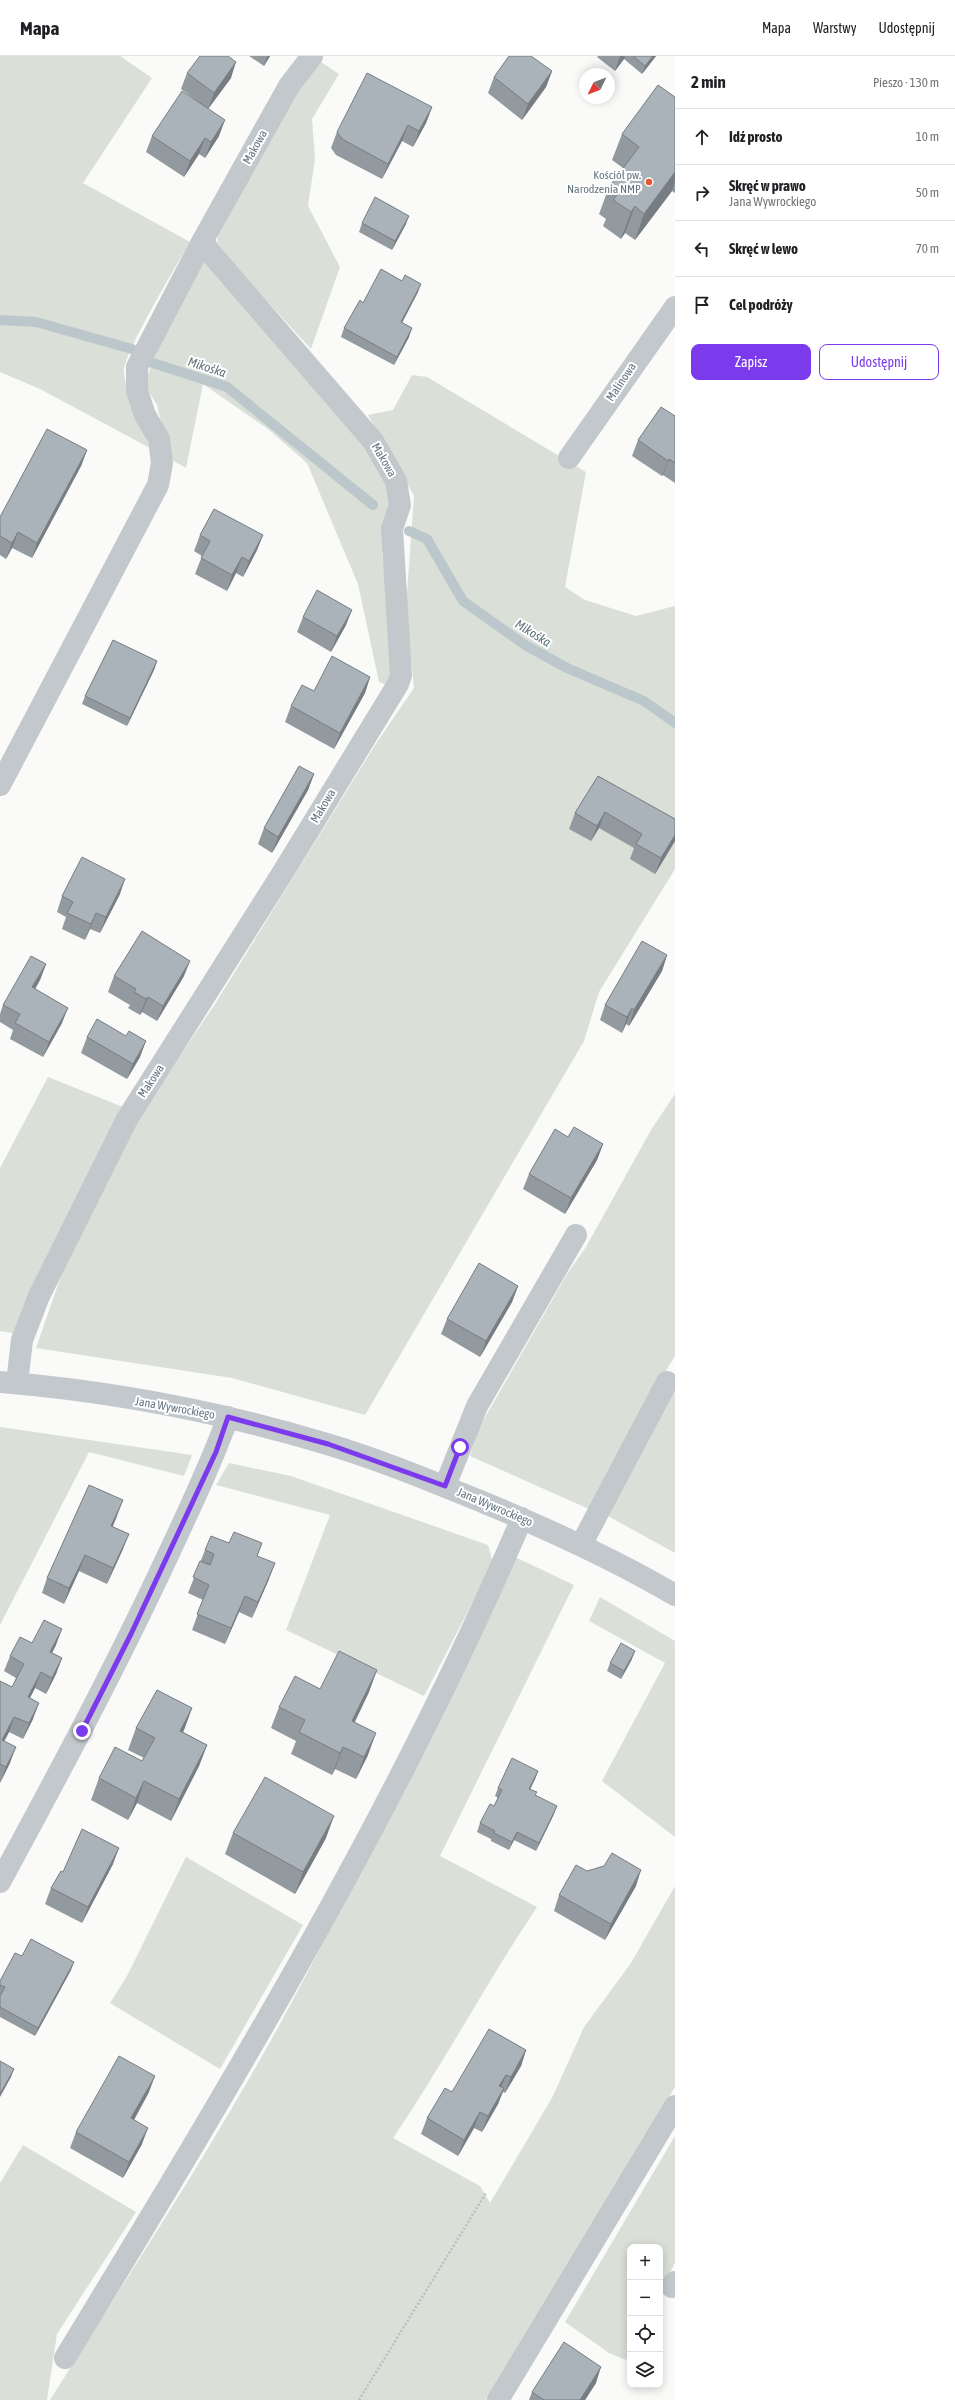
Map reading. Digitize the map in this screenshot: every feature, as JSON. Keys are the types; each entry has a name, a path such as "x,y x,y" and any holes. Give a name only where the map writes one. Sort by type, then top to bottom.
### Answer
{"street":[{"name":"Makowa","path":"0,785 158,485 162,463 159,439 145,415 137,392 137,367 203,240 289,86 312,56"},
{"name":"Makowa","path":"8,1382 18,1358 22,1340 39,1296 127,1120 285,869 398,684 400,675 392,529 400,505 396,481 374,441 219,263 203,240"},
{"name":"Malinowa","path":"569,458 675,307"},
{"path":"445,1486 477,1406 576,1235"},
{"name":"Jana Wywrockiego","path":"8,1382 137,1401 228,1417 328,1444 445,1486 522,1518 629,1568 675,1595"},
{"path":"582,1546 667,1382"},
{"path":"0,1882 82,1731 131,1634 216,1452 228,1417"},
{"path":"65,2358 224,2097 391,1793 491,1591 522,1518"},
{"path":"498,2400 675,2106"}],"path":[{"path":"360,2400 486,2193"}],"shaded area":[{"path":"0,56 120,56 152,78 83,183 190,242 141,330 132,348 124,373 134,411 150,448 40,389 0,372"},
{"path":"318,60 339,74 312,119 315,159 308,206 340,267 311,349 217,247 218,233 295,92"},
{"path":"203,252 375,460 390,492 393,505 382,554 394,663 389,686 379,682 358,584 307,463 268,429 203,384 186,468 170,459 157,405 144,384 160,344"},
{"path":"412,375 427,377 586,472 565,587 585,600 636,616 675,606 675,869 599,992 584,1041 365,1415 232,1378 36,1348 61,1276 140,1115 215,1004 375,745 414,688 406,608 414,496 368,415 393,410"},
{"path":"48,1077 123,1107 13,1333 0,1331 0,1168"},
{"path":"675,1094 675,1356 640,1413 589,1509 470,1456 479,1428 567,1274 586,1247 651,1130"},
{"path":"675,1392 675,1553 608,1516 670,1395"},
{"path":"0,1427 192,1455 184,1476 89,1452 0,1625"},
{"path":"229,1463 291,1476 488,1545 493,1563 424,1696 286,1630 330,1515 216,1485"},
{"path":"515,1557 574,1585 440,1856 537,1907 412,2110 393,2138 480,2186 490,2203 553,2096 584,2027 631,1963 675,1886 675,2087 486,2400 50,2400 197,2167 280,2024 371,1850"},
{"path":"600,1597 675,1641 675,1837 602,1781 665,1663 589,1621"},
{"path":"186,1857 303,1925 220,2069 110,2003 127,1976"},
{"path":"675,2136 675,2263 663,2287 663,2244 627,2244 626,2360 609,2353 565,2322"},
{"path":"23,2145 136,2212 57,2334 47,2400 0,2400 0,2183"}],"building":[{"path":"200,56 228,56 236,62 214,93 187,73"},
{"path":"509,56 531,56 552,71 528,104 494,77"},
{"path":"633,56 653,56 645,66"},
{"path":"367,73 432,107 419,131 408,125 388,164 342,139 337,132"},
{"name":"Kościół pw. Narodzenia NMP","path":"658,85 675,97 675,172 644,214 635,206 631,212 613,200 618,194 609,187 639,147 622,134"},
{"path":"182,91 225,120 211,142 205,138 190,161 152,136"},
{"path":"375,197 409,216 395,241 362,223"},
{"path":"381,269 402,281 405,275 421,284 401,322 412,328 397,357 344,328 360,300 363,303"},
{"path":"661,407 675,416 675,463 669,459 668,461 638,440"},
{"path":"47,429 87,450 37,543 18,532 12,543 0,536 0,517"},
{"path":"214,509 263,535 249,561 242,557 232,575 201,558 210,541 200,535"},
{"path":"317,590 352,610 337,636 303,617"},
{"path":"113,640 157,661 130,718 85,696"},
{"path":"332,656 370,677 340,733 291,706 302,685 314,691"},
{"path":"299,766 314,774 278,837 264,828"},
{"path":"598,776 675,819 675,835 661,858 636,844 642,834 605,812 597,826 575,813"},
{"path":"82,857 125,879 106,917 96,913 91,924 67,913 73,902 62,896"},
{"path":"142,931 190,961 163,1006 148,997 146,999 134,992 136,989 114,976"},
{"path":"642,941 667,955 634,1010 632,1008 627,1017 605,1005"},
{"path":"31,956 46,964 32,987 68,1008 49,1042 15,1023 20,1014 3,1005"},
{"path":"97,1019 126,1036 129,1031 146,1041 133,1064 87,1037"},
{"path":"574,1127 603,1144 571,1198 529,1174 555,1129 568,1137"},
{"path":"479,1263 518,1286 486,1341 447,1319"},
{"path":"89,1485 123,1500 111,1526 129,1534 113,1568 85,1555 69,1588 47,1578"},
{"path":"234,1532 262,1543 257,1556 275,1563 258,1602 245,1596 231,1628 197,1614 209,1585 193,1577 200,1561 210,1565 214,1554 205,1550 211,1536 229,1543"},
{"path":"44,1620 62,1629 50,1652 62,1658 52,1678 41,1672 28,1697 39,1703 29,1723 14,1717 2,1740 16,1747 6,1767 0,1764 0,1681 12,1687 24,1664 10,1656 20,1637 32,1643"},
{"path":"621,1643 635,1651 624,1671 610,1663"},
{"path":"339,1651 377,1670 352,1721 376,1733 364,1757 343,1747 340,1753 299,1732 305,1720 279,1707 295,1676 320,1689"},
{"path":"157,1690 192,1708 180,1731 207,1745 179,1799 144,1781 136,1798 99,1778 115,1747 142,1761 155,1738 136,1728"},
{"path":"512,1758 538,1771 529,1789 537,1792 535,1795 557,1806 539,1843 517,1832 512,1842 494,1833 495,1831 480,1823 490,1804 494,1806 502,1790 498,1788"},
{"path":"265,1777 334,1816 303,1872 233,1833"},
{"path":"82,1829 119,1848 88,1907 51,1888 61,1871 63,1872"},
{"path":"612,1853 641,1870 611,1924 559,1895 576,1865 587,1871 604,1866"},
{"path":"31,1939 74,1962 38,2028 0,2007 0,1996 5,1987 0,1985 0,1981 15,1953 22,1956"},
{"path":"489,2029 526,2050 511,2077 506,2075 499,2086 504,2088 488,2116 480,2112 464,2140 427,2118 445,2088 452,2092"},
{"path":"119,2056 155,2076 131,2118 148,2128 129,2162 76,2132"},
{"path":"0,2061 14,2069 0,2094"},
{"path":"564,2342 601,2367 580,2400 544,2400 532,2392"}],"waterway":[{"name":"Mikośka","path":"0,320 36,322 132,349 150,362 227,387 373,505"},
{"name":"Mikośka","path":"409,531 427,539 463,601 525,645 567,668 644,701 675,723"}],"place":[{"name":"Kościół pw. Narodzenia NMP","path":"649,182"}],"route":[{"path":"82,1731 131,1634 216,1452 228,1417 328,1444 445,1486 460,1447"}]}
